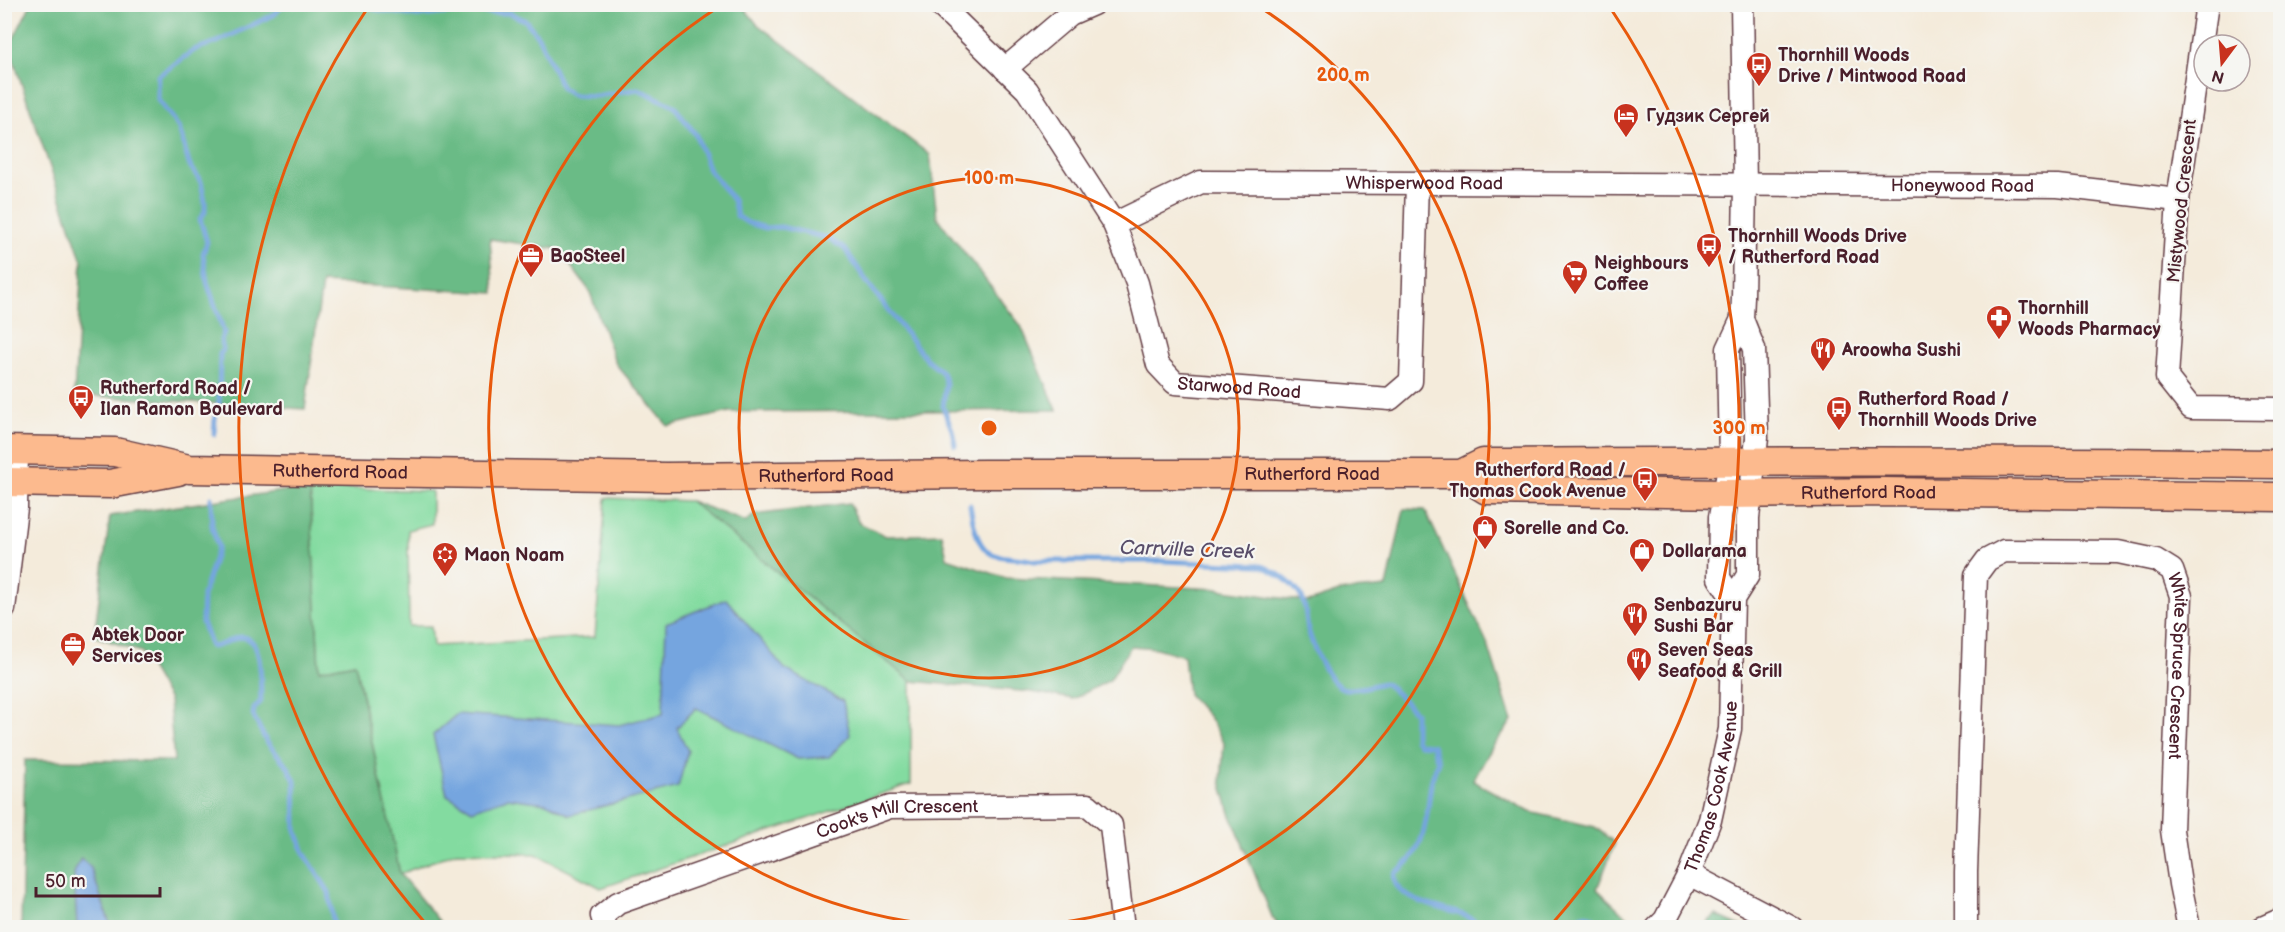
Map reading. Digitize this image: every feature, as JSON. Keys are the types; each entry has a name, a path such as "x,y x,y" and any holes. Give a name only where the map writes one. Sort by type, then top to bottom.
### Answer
{"main road":[{"name":"Rutherford Road","path":"11,450 115,452 189,469"},
{"name":"Rutherford Road","path":"11,481 110,484 189,469 666,477 1461,474 1483,463 2034,460 2280,464"},
{"name":"Rutherford Road","path":"1461,474 1487,490 2280,497"}],"street":[{"name":"Starwood Road","path":"939,4 1027,90 1114,224 1137,283 1158,365 1174,383 1390,399 1411,381 1417,183"},
{"path":"1005,69 1070,14 1093,4"},
{"path":"1743,4 1745,185"},
{"name":"Mistywood Crescent","path":"2207,4 2178,200 2167,378 2191,408 2280,409"},
{"name":"Whisperwood Road","path":"1114,224 1201,182 1745,185"},
{"name":"Honeywood Road","path":"1745,185 2058,186 2178,200"},
{"name":"Thomas Cook Avenue","path":"1661,924 1689,874 1710,820 1730,729 1733,599 1719,578 1720,517 1738,493 1742,461 1757,438 1754,349 1742,318 1745,185"},
{"path":"4,609 11,450"},
{"name":"White Spruce Crescent","path":"1966,927 1976,575 1986,560 2004,551 2118,552 2156,560 2172,570 2181,596 2172,830 2189,927"},
{"name":"Cook's Mill Crescent","path":"606,927 602,916 618,903 890,807 1088,805 1110,825 1123,927"},
{"path":"1689,874 1792,927"},
{"path":"2262,927 2280,920"}],"green space":[{"path":"31,4 742,5 757,24 930,155 937,217 1021,326 1057,410 729,412 668,426 616,364 589,290 558,249 490,239 494,293 322,283 305,409 74,395 82,261 9,47"},
{"path":"310,487 432,491 432,524 408,530 409,626 431,626 433,646 595,637 606,498 690,501 911,681 911,784 601,888 536,854 456,852 400,874 355,663 319,671"},
{"path":"310,487 319,670 355,663 400,874 444,927 21,928 25,760 174,761 169,700 141,652 94,636 110,516"},
{"path":"690,501 746,522 754,515 849,503 859,523 886,536 942,534 947,558 1006,578 1217,589 1309,602 1342,591 1387,587 1404,509 1425,510 1488,645 1512,721 1493,746 1473,781 1530,812 1595,827 1615,843 1597,889 1627,917 1616,928 1280,927 1273,919 1230,813 1221,781 1224,743 1209,717 1188,694 1184,656 1156,648 1131,646 1110,680 1073,699 1031,692 911,681"},
{"path":"1716,915 1742,927 1702,927"}],"water":[{"path":"726,599 785,669 843,701 850,735 829,757 798,759 696,708 677,728 688,751 678,787 570,815 546,803 507,798 472,810 447,795 433,735 457,714 619,725 663,714 666,623"},
{"path":"81,858 91,868 111,927 77,927 74,873"}],"waterway":[{"path":"214,434 219,403 220,354 223,350 221,340 224,332 207,282 203,254 207,242 200,219 205,212 205,202 201,182 189,164 179,128 158,100 158,76 196,49 217,42 275,14 283,4"},
{"name":"Carrville Creek","path":"362,4 374,9 417,16 475,10 510,13 526,21 539,38 562,88 573,95 596,96 638,89 674,106 696,135 709,170 733,200 737,216 748,223 766,228 781,227 828,238 845,249 869,285 926,359 942,372 946,383 943,407 955,445"},
{"path":"211,498 212,526 218,547 203,595 202,622 211,647 242,637 249,639 255,645 260,664 261,701 254,709 253,715 266,741 288,767 295,781 296,830 304,853 329,892 334,928"},
{"name":"Carrville Creek","path":"970,505 974,527 980,541 989,552 995,555 1034,561 1161,561 1258,565 1289,582 1302,598 1308,630 1314,646 1322,665 1334,682 1347,689 1384,683 1388,686 1415,712 1415,740 1419,744 1432,745 1438,761 1419,845 1406,865 1395,873 1395,883 1409,897 1468,917 1481,928"},
{"name":"Carrville Creek","path":"1572,928 1580,917 1587,914 1594,918 1602,928"}],"place":[{"name":"Thornhill Woods Drive / Mintwood Road","path":"1759,88"},
{"name":"Гудзик Сергей","path":"1626,139"},
{"name":"Thornhill Woods Drive / Rutherford Road","path":"1709,269"},
{"name":"BaoSteel","path":"531,279"},
{"name":"Neighbours Coffee","path":"1575,296"},
{"name":"Thornhill Woods Pharmacy","path":"1999,341"},
{"name":"Aroowha Sushi","path":"1823,373"},
{"name":"Rutherford Road / Ilan Ramon Boulevard","path":"81,421"},
{"name":"Rutherford Road / Thornhill Woods Drive","path":"1839,432"},
{"name":"Rutherford Road / Thomas Cook Avenue","path":"1645,503"},
{"name":"Sorelle and Co.","path":"1485,551"},
{"name":"Dollarama","path":"1642,574"},
{"name":"Maon Noam","path":"445,578"},
{"name":"Senbazuru Sushi Bar","path":"1635,638"},
{"name":"Abtek Door Services","path":"73,668"},
{"name":"Seven Seas Seafood & Grill","path":"1639,683"}]}
